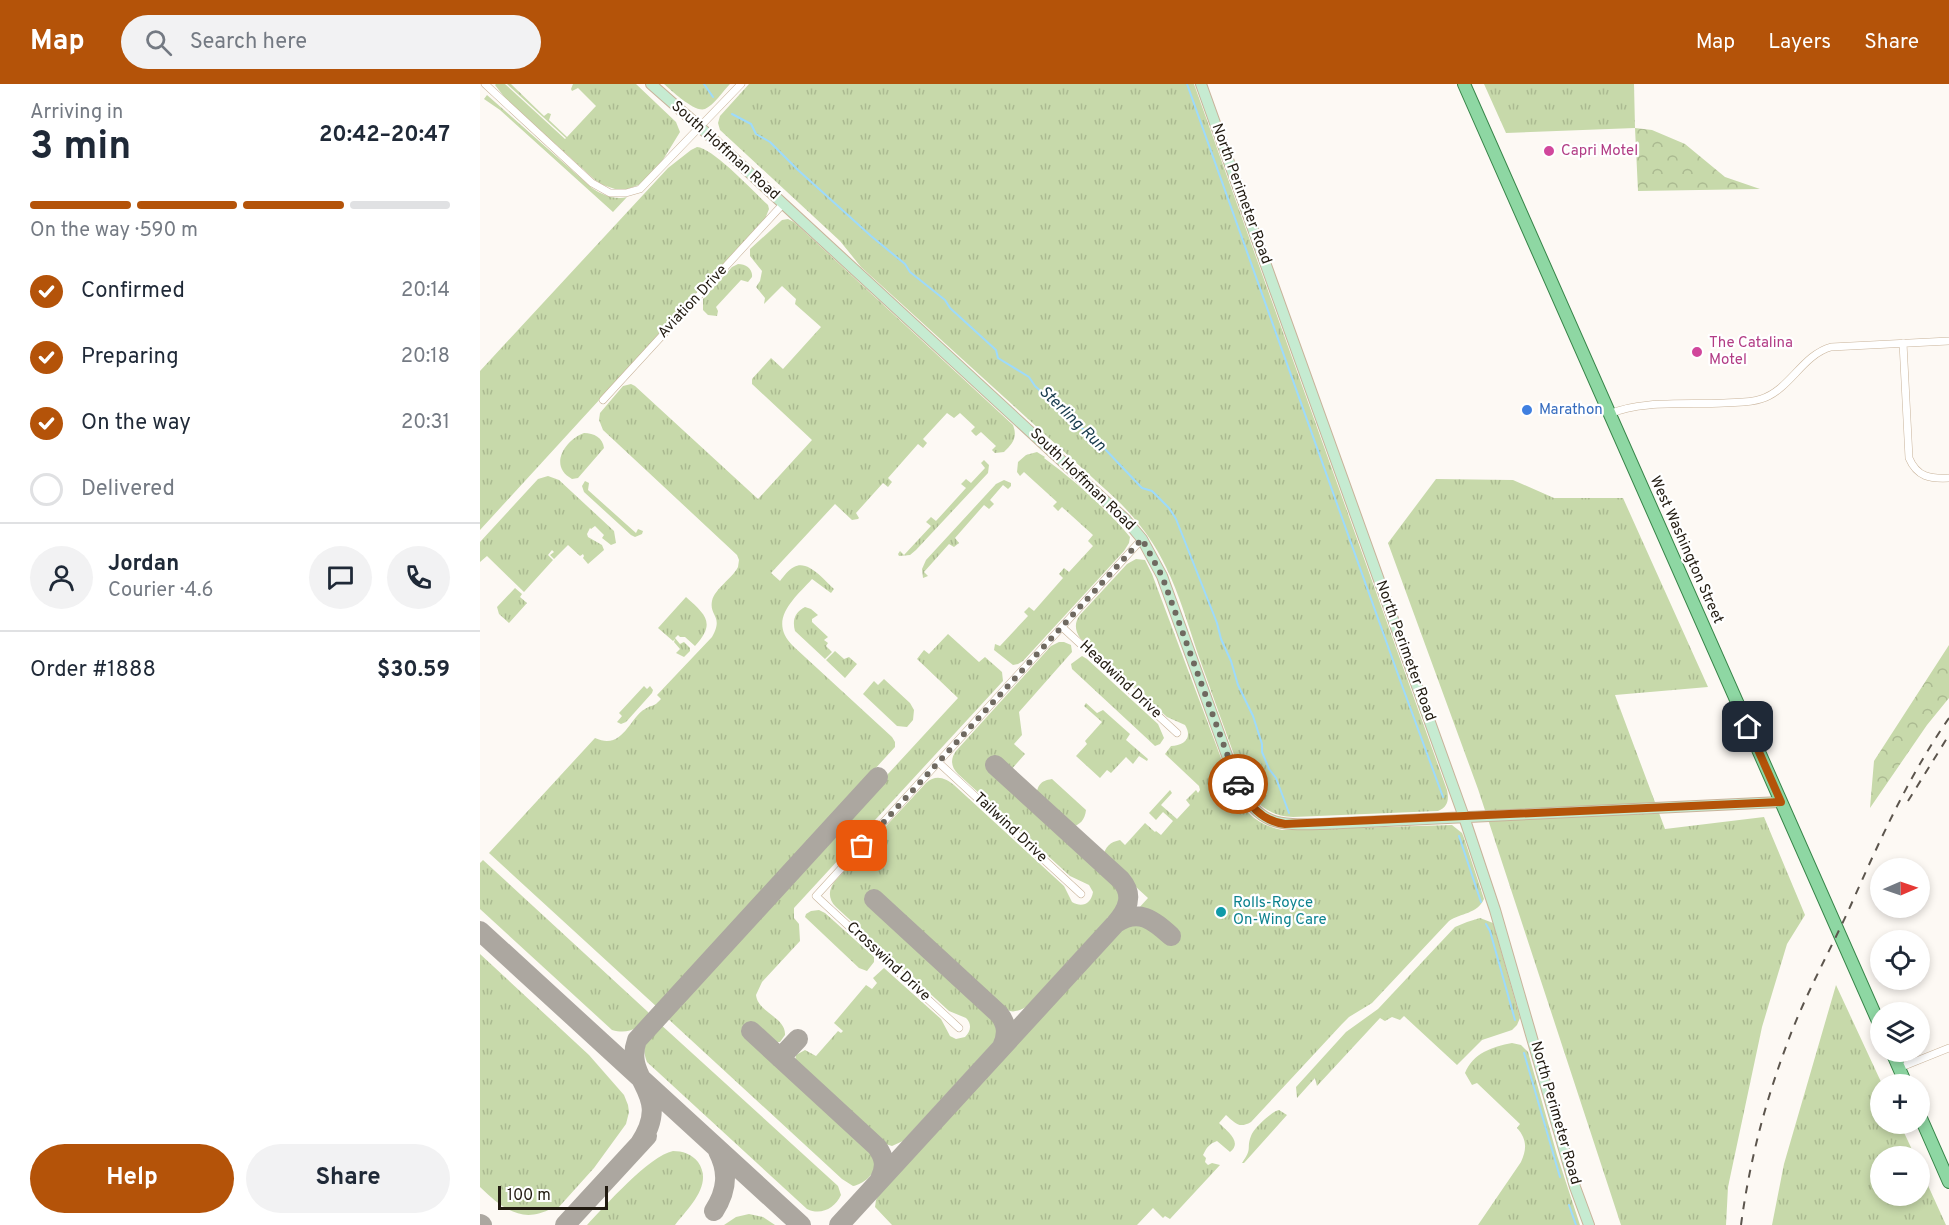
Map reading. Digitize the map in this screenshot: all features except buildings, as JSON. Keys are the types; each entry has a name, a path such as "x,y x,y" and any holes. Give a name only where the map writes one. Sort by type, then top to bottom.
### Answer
{"main road":[{"name":"West Washington Street","path":"1464,84 1870,1003"},
{"path":"1896,1062 1902,1074"},
{"path":"1928,1134 1949,1182"}],"street":[{"path":"485,84 597,187 610,193 640,189 741,84"},
{"name":"South Hoffman Road","path":"651,84 1126,520 1142,539 1162,576 1237,783 1251,807 1266,818 1285,824 1781,802"},
{"name":"North Perimeter Road","path":"1201,84 1464,817 1495,910 1575,1187 1589,1225"},
{"name":"Aviation Drive","path":"603,400 783,204"},
{"path":"1610,414 1634,406 1759,400 1775,392 1813,356 1837,346 1949,341"},
{"path":"1903,344 1909,458 1914,468 1921,474 1931,478 1949,478"},
{"path":"938,762 1142,539"},
{"name":"Headwind Drive","path":"1062,627 1177,734"},
{"name":"Tailwind Drive","path":"938,762 1082,894"},
{"name":"Crosswind Drive","path":"938,762 816,896 959,1028"},
{"path":"1899,1068 1949,1048"}],"green space":[{"path":"496,84 505,84 565,139 507,84 511,84 544,116 551,114 549,120 567,137 596,106 578,88 572,91 573,84 636,84 676,122 680,132 661,163 641,184 625,190 615,189 595,180 505,98"},
{"path":"664,84 730,84 712,104 701,109 684,101"},
{"path":"749,84 1194,84 1447,790 1448,800 1444,807 1438,811 1293,817 1271,812 1259,804 1245,785 1177,594 1160,555 1148,536 1116,499 861,267 840,241 720,130 718,123 720,116"},
{"path":"1484,84 1634,84 1635,128 1506,133"},
{"path":"487,95 592,188 609,196 627,197 613,212 500,110 484,99"},
{"path":"1635,128 1652,130 1685,144 1725,177 1760,189 1638,191"},
{"path":"697,147 723,162 768,205 769,209 765,219 480,530 480,371 668,168"},
{"path":"788,219 794,222 1013,425 1014,437 1004,452 995,453 992,450 996,446 981,432 976,436 971,431 975,427 960,413 954,418 947,413 923,439 927,443 923,448 918,444 888,478 892,482 888,487 883,483 856,513 858,519 852,520 835,504 771,573 780,581 792,568 799,565 805,566 816,572 834,589 831,593 812,579 786,610 782,627 793,646 892,737 895,747 657,1007 489,853 595,738 605,741 619,737 639,713 655,705 661,699 657,695 712,637 717,625 712,610 712,601 738,567 737,555 603,430 599,420 600,413 623,386 631,384 635,386 758,499 812,440 752,384 752,379 771,358 783,369 821,327 795,304 796,299 782,286 764,304 765,298 756,287 762,271 750,256 750,249 782,220"},
{"path":"738,264 748,268 752,277 748,282 741,280 716,307 717,316 708,315 703,310 703,299 732,267"},
{"path":"584,433 597,437 602,441 604,448 578,478 572,479 565,474 560,461 571,441"},
{"path":"1037,452 1090,495 1130,537 1124,551 1023,661 1013,665 994,650 995,644 1000,646 1028,616 1024,612 1029,607 1034,611 1063,578 1059,574 1064,568 1069,572 1093,546 1088,541 1093,535 1062,507 1058,511 1053,506 1057,502 1024,472 1020,476 1017,472 1018,462 1026,455"},
{"path":"984,460 989,465 988,473 916,550 910,555 899,556 900,551 904,555 931,526 926,522 931,517 936,521 966,488 961,484 966,479 971,483 985,468 981,463"},
{"path":"548,476 559,480 614,531 616,543 611,545 602,538 604,535 595,526 590,528 588,537 602,545 604,550 588,564 583,554 580,556 568,545 554,559 550,555 554,552 552,550 548,555 553,560 524,592 487,556 480,562 480,542 538,479"},
{"path":"1436,479 1513,480 1554,498 1623,498 1708,687 1615,695 1665,829 1764,817 1805,915 1787,944 1762,1027 1728,1187 1726,1225 1621,1225 1478,789 1388,543"},
{"path":"1004,480 1011,483 1011,486 1008,489 1003,485 990,500 994,504 989,509 984,505 955,538 959,543 954,547 949,544 924,572 928,576 923,578 922,569 926,560 996,484"},
{"path":"585,481 589,483 588,490 636,533 638,529 643,531 642,534 635,537 631,535 584,492 582,486"},
{"path":"1136,559 1145,560 1152,574 1233,790 1252,816 1266,825 1282,830 1452,825 1462,833 1484,899 1477,908 1449,921 1372,1003 1342,1024 1251,1122 1240,1125 1226,1115 1219,1123 1232,1137 1234,1148 1230,1152 1217,1141 1208,1146 1203,1155 1206,1158 1205,1162 1208,1165 1212,1163 1220,1165 1170,1219 1165,1216 1163,1218 1153,1208 1137,1225 892,1225 875,1207 883,1188 1148,898 1103,857 1105,850 1113,842 1120,840 1125,845 1145,823 1161,835 1173,821 1163,812 1156,820 1149,813 1170,790 1172,793 1161,805 1177,819 1190,805 1186,800 1196,790 1198,793 1200,790 1199,786 1165,754 1171,746 1180,745 1186,740 1188,734 1185,725 1167,717 1080,638 1076,629 1080,615 1127,564"},
{"path":"515,588 527,603 509,623 499,614 497,607"},
{"path":"686,597 703,614 707,625 695,646 685,637 678,635 675,638 680,644 684,642 690,648 684,657 676,653 680,649 674,642 675,639 673,641 658,628"},
{"path":"805,607 818,615 812,619 812,622 828,637 824,640 832,652 825,659 795,631 795,617"},
{"path":"948,634 979,662 985,657 1002,672 1003,681 794,908 794,918 799,924 800,941 762,982 756,995 762,1006 781,1024 785,1035 780,1042 770,1042 752,1026 744,1034 874,1155 876,1163 873,1172 862,1183 853,1186 842,1179 665,1016 958,698 917,659 924,650 929,654"},
{"path":"1059,642 1071,645 1072,652 1019,712 1022,735 1014,744 1025,754 1010,771 998,759 989,768 1104,873 1119,893 1119,903 1026,1007 1010,1011 989,997 874,893 867,901 981,1006 995,1022 997,1030 994,1042 903,1141 892,1146 882,1143 798,1068 795,1061 796,1055 805,1050 816,1056 838,1031 841,1033 843,1031 834,1023 866,985 872,989 877,983 873,978 884,968 941,1019 950,1036 956,1039 965,1037 970,1030 970,1025 966,1018 949,1011 836,907 830,898 831,888 926,783 940,778 954,785 1064,886 1072,902 1083,905 1088,902 1093,892 1089,885 1070,876 958,774 952,763 956,751 1051,646"},
{"path":"1949,645 1949,698 1927,725 1870,808 1874,761"},
{"path":"835,651 844,659 849,657 857,664 845,678 826,660"},
{"path":"1082,656 1158,724 1164,738 1160,744 1155,746 1072,669 1071,664"},
{"path":"884,679 910,703 914,710 913,720 907,727 897,726 863,694 874,681 878,685"},
{"path":"644,686 647,689 650,686 652,693 626,722 621,724 617,722 622,716 619,713"},
{"path":"1086,703 1097,713 1103,710 1130,734 1126,740 1148,759 1147,761 1139,756 1133,764 1126,757 1111,773 1107,770 1100,778 1076,756 1087,744 1085,741 1102,722 1084,706"},
{"path":"1052,779 1086,810 1083,819 1077,825 1070,828 1036,796 1040,784"},
{"path":"483,860 648,1012 650,1015 646,1020 629,1031 612,1030 480,909 480,863"},
{"path":"819,910 874,957 874,962 867,971 859,968 805,917 811,911"},
{"path":"1480,918 1493,923 1520,1018 1512,1030 1482,1040 1457,1065 1404,1016 1400,1020 1392,1017 1385,1021 1380,1018 1317,1086 1315,1078 1297,1098 1296,1087 1346,1032 1378,1009 1455,927"},
{"path":"480,954 589,1055 624,1095 628,1105 626,1124 594,1168 555,1210 552,1208 531,1215 513,1212 496,1202 480,1187"},
{"path":"1836,985 1877,1074 1870,1074 1870,1134 1905,1134 1910,1146 1870,1146 1870,1206 1930,1206 1930,1190 1946,1225 1772,1225 1784,1164"},
{"path":"659,1023 838,1186 841,1195 835,1204 827,1210 817,1212 807,1209 647,1062 644,1051 646,1041"},
{"path":"1512,1043 1521,1045 1528,1052 1557,1155 1580,1225 1478,1225 1521,1162 1525,1144 1517,1128 1520,1124 1477,1083 1472,1085 1465,1073 1473,1060 1484,1052"},
{"path":"1279,1110 1287,1115 1242,1163 1248,1151 1252,1133 1268,1117"},
{"path":"673,1151 696,1159 703,1179 697,1196 675,1225 587,1225 640,1172 663,1155"},
{"path":"749,1214 763,1217 775,1225 724,1225 736,1217"}],"waterway":[{"name":"Sterling Run","path":"704,84 713,97"},
{"path":"1187,84 1443,797"},
{"name":"Sterling Run","path":"732,114 751,124 756,134 770,142 871,236 905,264 910,272 945,300 950,308 996,350 998,358 1029,377 1035,386 1103,447 1142,488 1152,491 1169,508 1176,519 1217,623 1238,685 1253,716 1262,744 1262,752 1269,769 1276,778 1289,813"},
{"path":"1459,836 1481,902"},
{"path":"1486,924 1490,931 1515,1020"},
{"path":"1524,1053 1560,1177"},
{"path":"1569,1205 1576,1225"}],"taxiway":[{"path":"839,1225 1116,923 1128,902 1127,891 1121,880 995,765"},
{"path":"639,1145 649,1127 652,1112 650,1100 636,1067 634,1054 637,1040 878,777"},
{"path":"874,899 999,1014 1006,1029 1002,1047"},
{"path":"1116,923 1132,916 1139,916 1152,921 1171,936"},
{"path":"480,931 801,1225"},
{"path":"751,1031 877,1147 884,1163 880,1179"},
{"path":"780,1058 798,1039"},
{"path":"565,1225 647,1136"},
{"path":"714,1211 722,1196 725,1181 724,1166 718,1151"}],"railway":[{"path":"1741,1225 1748,1179 1759,1133 1779,1066 1794,1027 1895,810 1920,763 1949,718"},
{"path":"1908,801 1949,735"}],"way so far":[{"path":"862,846 1142,539 1162,576 1238,784"}],"place":[{"name":"Capri Motel","path":"1549,151"},
{"name":"The Catalina Motel","path":"1697,352"},
{"name":"Marathon","path":"1527,410"},
{"name":"Rolls-Royce On-Wing Care","path":"1221,912"}],"route":[{"path":"1238,784 1251,807 1266,818 1285,824 1781,802 1748,727"}]}
